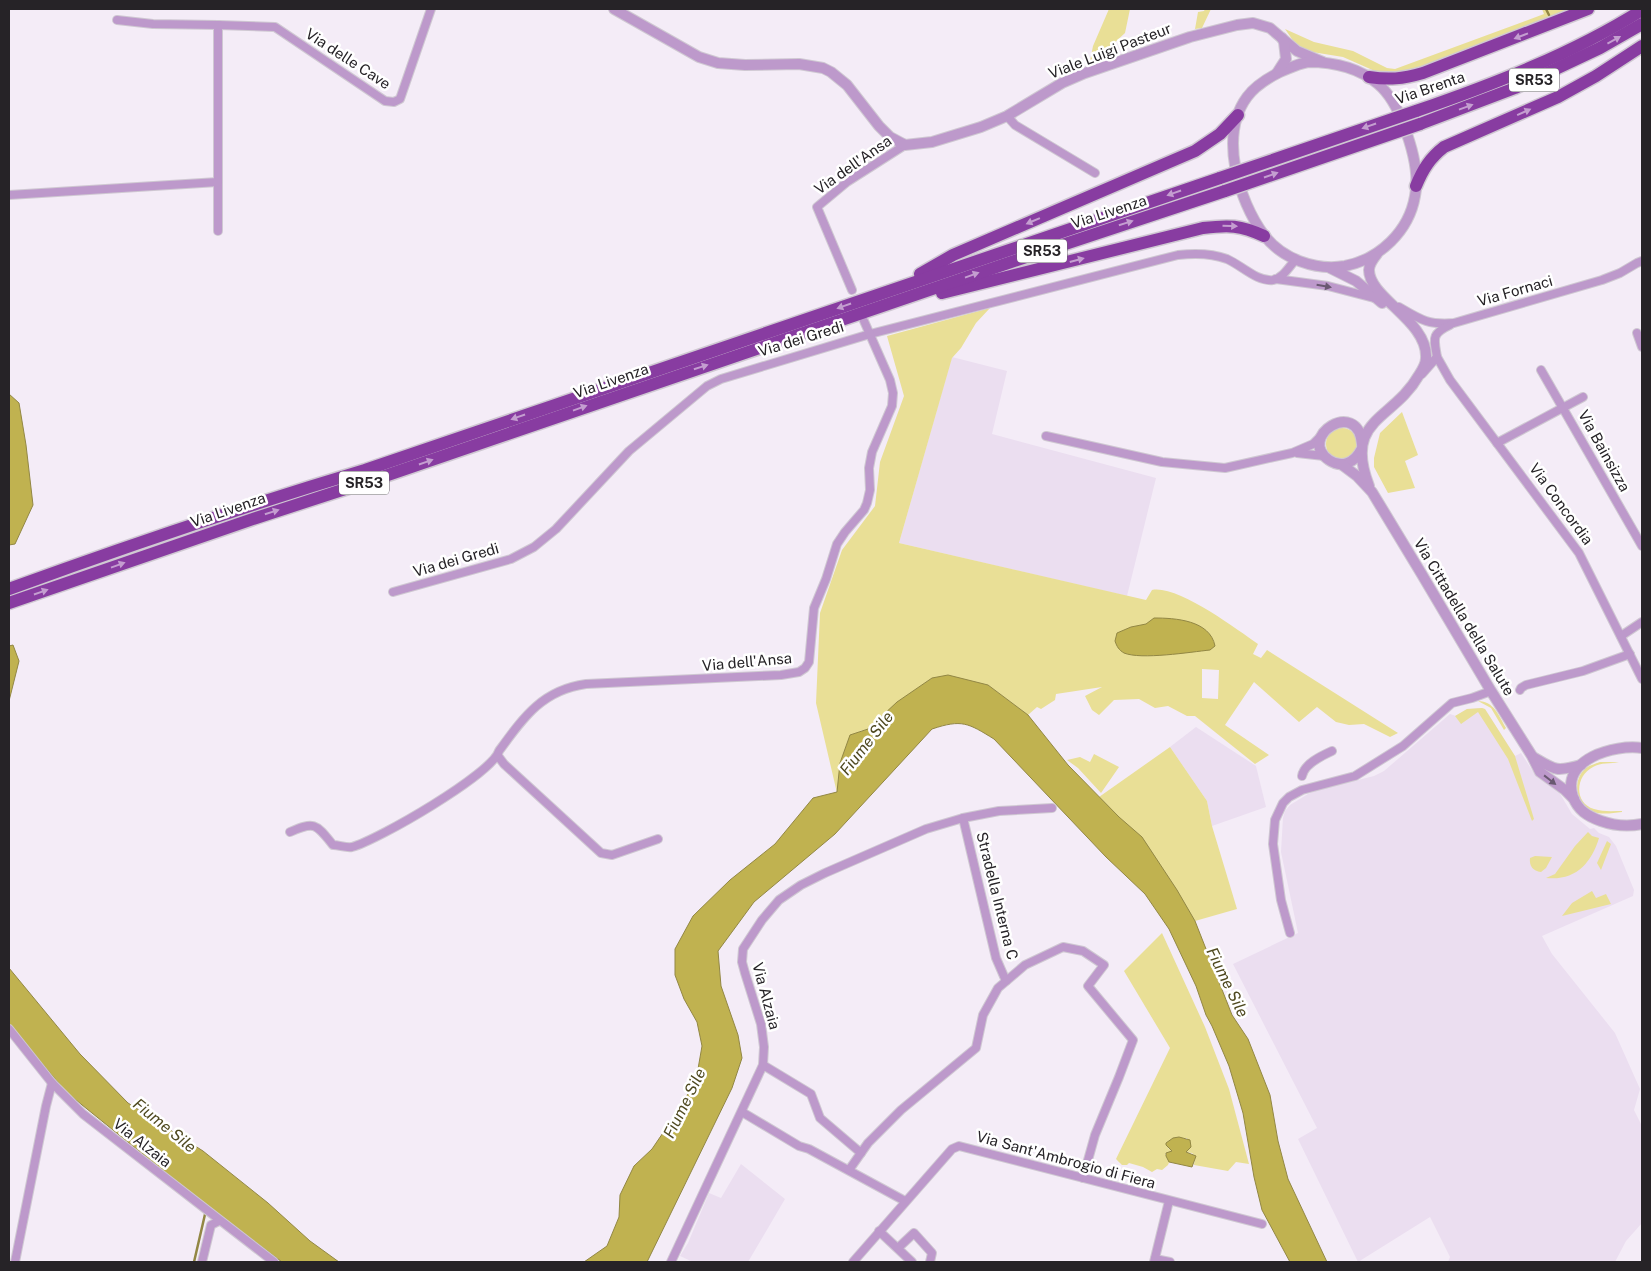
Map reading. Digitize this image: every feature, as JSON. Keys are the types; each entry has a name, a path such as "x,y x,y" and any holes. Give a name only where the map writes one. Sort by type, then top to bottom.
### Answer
{"highway":[{"path":"1369,77 1390,80 1423,73 1588,9"},
{"name":"Via Brenta","path":"1220,178 1499,81 1593,38 1642,10"},
{"name":"Via Brenta","path":"1225,191 1420,124 1515,88 1592,52 1642,24"},
{"path":"1416,186 1425,166 1444,147 1558,97 1596,76 1642,46"},
{"path":"892,296 953,255 1196,151 1220,134 1238,115"},
{"name":"Via Livenza","path":"9,603 237,524 379,478 1220,178"},
{"name":"Via Livenza","path":"9,589 250,505 373,467 722,348 1225,191"},
{"path":"892,296 965,288 1203,228 1225,225 1236,226 1264,236"}],"street":[{"name":"Via delle Cave","path":"117,20 153,24 275,28 385,101 394,102 400,99 431,9"},
{"path":"614,9 699,57 708,60 731,65 798,64 823,68 847,85 890,137 905,145"},
{"name":"Viale Luigi Pasteur","path":"905,145 932,142 981,127 1007,116 1072,78 1190,37 1222,28 1253,23 1270,28 1297,51 1323,62"},
{"path":"218,26 218,231"},
{"path":"1276,74 1286,59 1284,42 1280,36"},
{"path":"1323,62 1353,69 1369,77 1388,94 1402,121 1412,152 1416,186 1413,205 1392,242 1378,253 1370,263 1368,270 1373,285 1419,333 1425,346 1426,362 1415,382 1420,360 1419,352 1415,341 1401,321 1356,281 1330,268 1296,259 1276,247 1264,236 1245,198 1233,158 1234,136 1238,115 1247,97 1261,83 1296,64 1323,62"},
{"path":"1007,116 1015,125 1094,173"},
{"name":"Via dell'Ansa","path":"852,290 818,207 847,182 905,145"},
{"path":"9,195 218,182"},
{"path":"1330,268 1346,266 1378,253"},
{"name":"Via dei Gredi","path":"393,592 511,559 534,547 556,529 629,451 712,383 750,369 870,334 1156,260 1191,254 1210,254 1223,258 1263,279 1328,286 1377,298"},
{"name":"Via Fornaci","path":"1390,302 1430,323 1454,323 1602,280 1620,273 1636,263 1642,262 1642,256"},
{"path":"1276,279 1296,259"},
{"name":"Via dell'Ansa","path":"290,832 306,825 314,826 322,831 333,844 350,847 391,829 463,785 484,769 498,756 499,751 529,712 545,698 567,688 586,684 789,674 806,668 810,659 814,608 837,544 844,532 864,510 867,503 870,490 869,468 872,452 892,406 893,396 890,380 864,321"},
{"path":"1341,464 1354,460 1362,447 1367,433 1379,416 1401,398 1437,357 1434,342 1436,335 1454,323"},
{"path":"1637,333 1642,348"},
{"name":"Via Concordia","path":"1437,357 1450,380 1579,553 1642,679"},
{"name":"Via Bainsizza","path":"1541,370 1564,407 1642,546"},
{"path":"1497,443 1583,397"},
{"path":"1046,436 1162,462 1208,468 1225,468 1292,453 1314,444 1331,425 1345,422 1352,425 1360,424 1379,416"},
{"name":"Via Cittadella della Salute","path":"1352,425 1360,433 1363,468 1372,492 1540,772 1565,790 1574,799 1582,812 1613,825 1642,824"},
{"path":"1322,435 1321,450 1324,456"},
{"path":"1292,453 1324,456"},
{"name":"Via Cittadella della Salute","path":"1324,456 1334,463 1341,464 1357,476 1372,492"},
{"path":"1621,636 1642,622"},
{"path":"1520,690 1526,685 1583,671 1630,654"},
{"path":"1290,933 1281,900 1273,844 1278,809 1289,797 1302,790 1355,776 1403,746 1452,703 1491,691"},
{"name":"Via Cittadella della Salute","path":"1532,756 1558,770 1581,765 1593,756 1615,748 1632,746 1642,748"},
{"path":"1302,776 1308,766 1332,751"},
{"path":"498,756 504,764 601,853 612,855 658,839"},
{"path":"1574,799 1572,782 1575,773 1581,765"},
{"name":"Via Alzaia","path":"671,1262 763,1065 764,1046 761,1024 742,962 743,949 762,920 779,900 802,885 926,829 963,818 999,811 1052,808"},
{"name":"Stradella Interna C","path":"963,818 996,958 1006,981"},
{"path":"849,1170 868,1143 901,1110 976,1048 983,1015 998,988 1025,965 1063,947 1083,951 1104,965 1088,986 1133,1040 1095,1135 1083,1178"},
{"name":"Via Alzaia","path":"9,1029 52,1083 83,1114 207,1210 219,1222 274,1262"},
{"path":"763,1065 811,1094 820,1118 862,1153"},
{"path":"16,1262 52,1083"},
{"path":"742,1112 799,1146 809,1149 905,1201"},
{"name":"Via Sant'Ambrogio di Fiera","path":"853,1262 952,1148 959,1146 1262,1224"},
{"path":"1169,1201 1155,1261 1170,1262"},
{"path":"202,1262 211,1225 219,1222"},
{"path":"879,1231 912,1262"},
{"path":"898,1248 914,1233 932,1253 930,1262"}],"shaded area":[{"path":"1109,9 1130,9 1125,33 1112,45 1105,60 1089,66 1093,46"},
{"path":"1211,9 1202,28 1195,29 1198,12"},
{"path":"1542,9 1569,9 1552,16 1552,19 1409,73 1377,72 1343,57 1306,51 1294,42 1285,29 1314,42 1353,51 1387,68 1395,69 1544,14"},
{"path":"990,308 976,323 961,348 952,358 899,543 1146,600 1152,590 1163,590 1176,594 1222,619 1258,644 1253,654 1261,658 1267,650 1398,733 1390,737 1364,724 1349,725 1336,722 1317,707 1299,722 1254,682 1225,725 1269,755 1255,764 1195,716 1187,716 1168,706 1155,708 1139,699 1114,700 1099,715 1092,710 1085,696 1102,687 1056,694 1055,700 1041,709 1037,707 1028,715 988,685 932,678 898,702 868,729 860,731 840,763 837,793 816,703 820,613 842,550 875,506 880,462 904,396 887,336","holes":["1202,669 1219,670 1218,699 1202,698"]},
{"path":"952,357 1007,371 992,434 1156,478 1127,596 899,543"},
{"path":"1402,412 1418,455 1405,461 1415,488 1388,493 1374,467 1374,458 1380,433"},
{"path":"1342,428 1353,433 1358,444 1353,455 1342,460 1331,455 1326,444 1331,433"},
{"path":"1478,701 1492,706 1506,728 1504,730 1491,708"},
{"path":"1467,709 1485,709 1515,756 1521,753 1536,776 1559,792 1572,814 1590,829 1594,828 1599,833 1609,837 1616,846 1634,890 1633,896 1542,936 1552,954 1615,1033 1640,1089 1634,1110 1642,1126 1642,1223 1626,1241 1615,1262 1448,1262 1450,1257 1430,1217 1358,1262 1298,1139 1317,1128 1233,964 1298,933 1281,852 1283,818 1285,811 1290,805 1318,790 1374,776 1384,771 1450,714 1456,716"},
{"path":"1467,709 1485,709 1515,756 1534,819 1532,821 1508,759 1478,712 1461,724 1455,716"},
{"path":"1196,727 1256,766 1266,807 1212,826 1207,801 1170,747"},
{"path":"1170,747 1207,801 1212,826 1237,909 1195,921 1151,856 1099,797"},
{"path":"1094,754 1119,767 1101,793 1078,768 1067,760 1080,757 1090,762"},
{"path":"1600,762 1619,762 1599,764 1587,771 1580,783 1580,795 1587,806 1594,809 1622,812 1604,814 1594,812 1583,804 1580,798 1577,786 1581,773 1586,768"},
{"path":"1588,832 1592,836 1599,838 1586,863 1573,874 1565,877 1546,878 1555,874 1575,846"},
{"path":"1607,841 1611,844 1601,870 1597,863"},
{"path":"1535,856 1552,857 1546,868 1541,872 1536,871 1531,866 1530,858"},
{"path":"1592,891 1596,898 1606,894 1611,904 1562,916 1572,903"},
{"path":"1162,933 1205,1027 1229,1089 1249,1164 1236,1162 1228,1171 1194,1165 1195,1156 1192,1153 1186,1152 1189,1149 1187,1138 1173,1138 1168,1148 1172,1151 1165,1154 1170,1160 1168,1165 1162,1170 1157,1169 1152,1172 1129,1163 1122,1165 1116,1159 1170,1048 1124,971"},
{"path":"741,1164 785,1199 748,1262 693,1262 680,1256 688,1243 709,1193 721,1198"}],"water":[{"path":"9,394 19,403 33,505 15,544 9,545"},
{"path":"1154,618 1181,620 1199,626 1212,637 1215,646 1210,650 1154,656 1132,655 1124,653 1117,647 1115,641 1117,633 1131,627 1146,624"},
{"path":"13,645 19,661 9,701 9,646"},
{"name":"Fiume Sile","path":"948,675 988,685 1028,715 1068,765 1119,817 1142,837 1177,890 1195,921 1232,1015 1248,1039 1270,1095 1278,1141 1288,1179 1327,1262 1290,1262 1262,1210 1254,1177 1243,1113 1229,1066 1206,1015 1196,986 1169,929 1145,894 1106,857 994,739 971,726 951,724 932,729 835,834 754,902 718,951 721,986 738,1035 742,1058 732,1088 647,1262 584,1262 607,1246 619,1217 620,1195 634,1166 652,1149 669,1124 686,1098 698,1069 702,1046 697,1022 684,999 675,975 675,949 693,916 730,880 775,844 813,798 837,792 840,763 850,735 868,729 897,702 932,678"},
{"path":"9,968 80,1054 128,1103 203,1151 268,1203 310,1241 339,1262 282,1262 207,1206 66,1092 9,1024"},
{"path":"1179,1137 1190,1140 1191,1147 1186,1152 1196,1156 1192,1167 1169,1162 1166,1156 1166,1153 1172,1151 1166,1143 1173,1138"}],"waterway":[{"path":"1546,9 1549,15"},
{"path":"194,1262 206,1210"}]}
